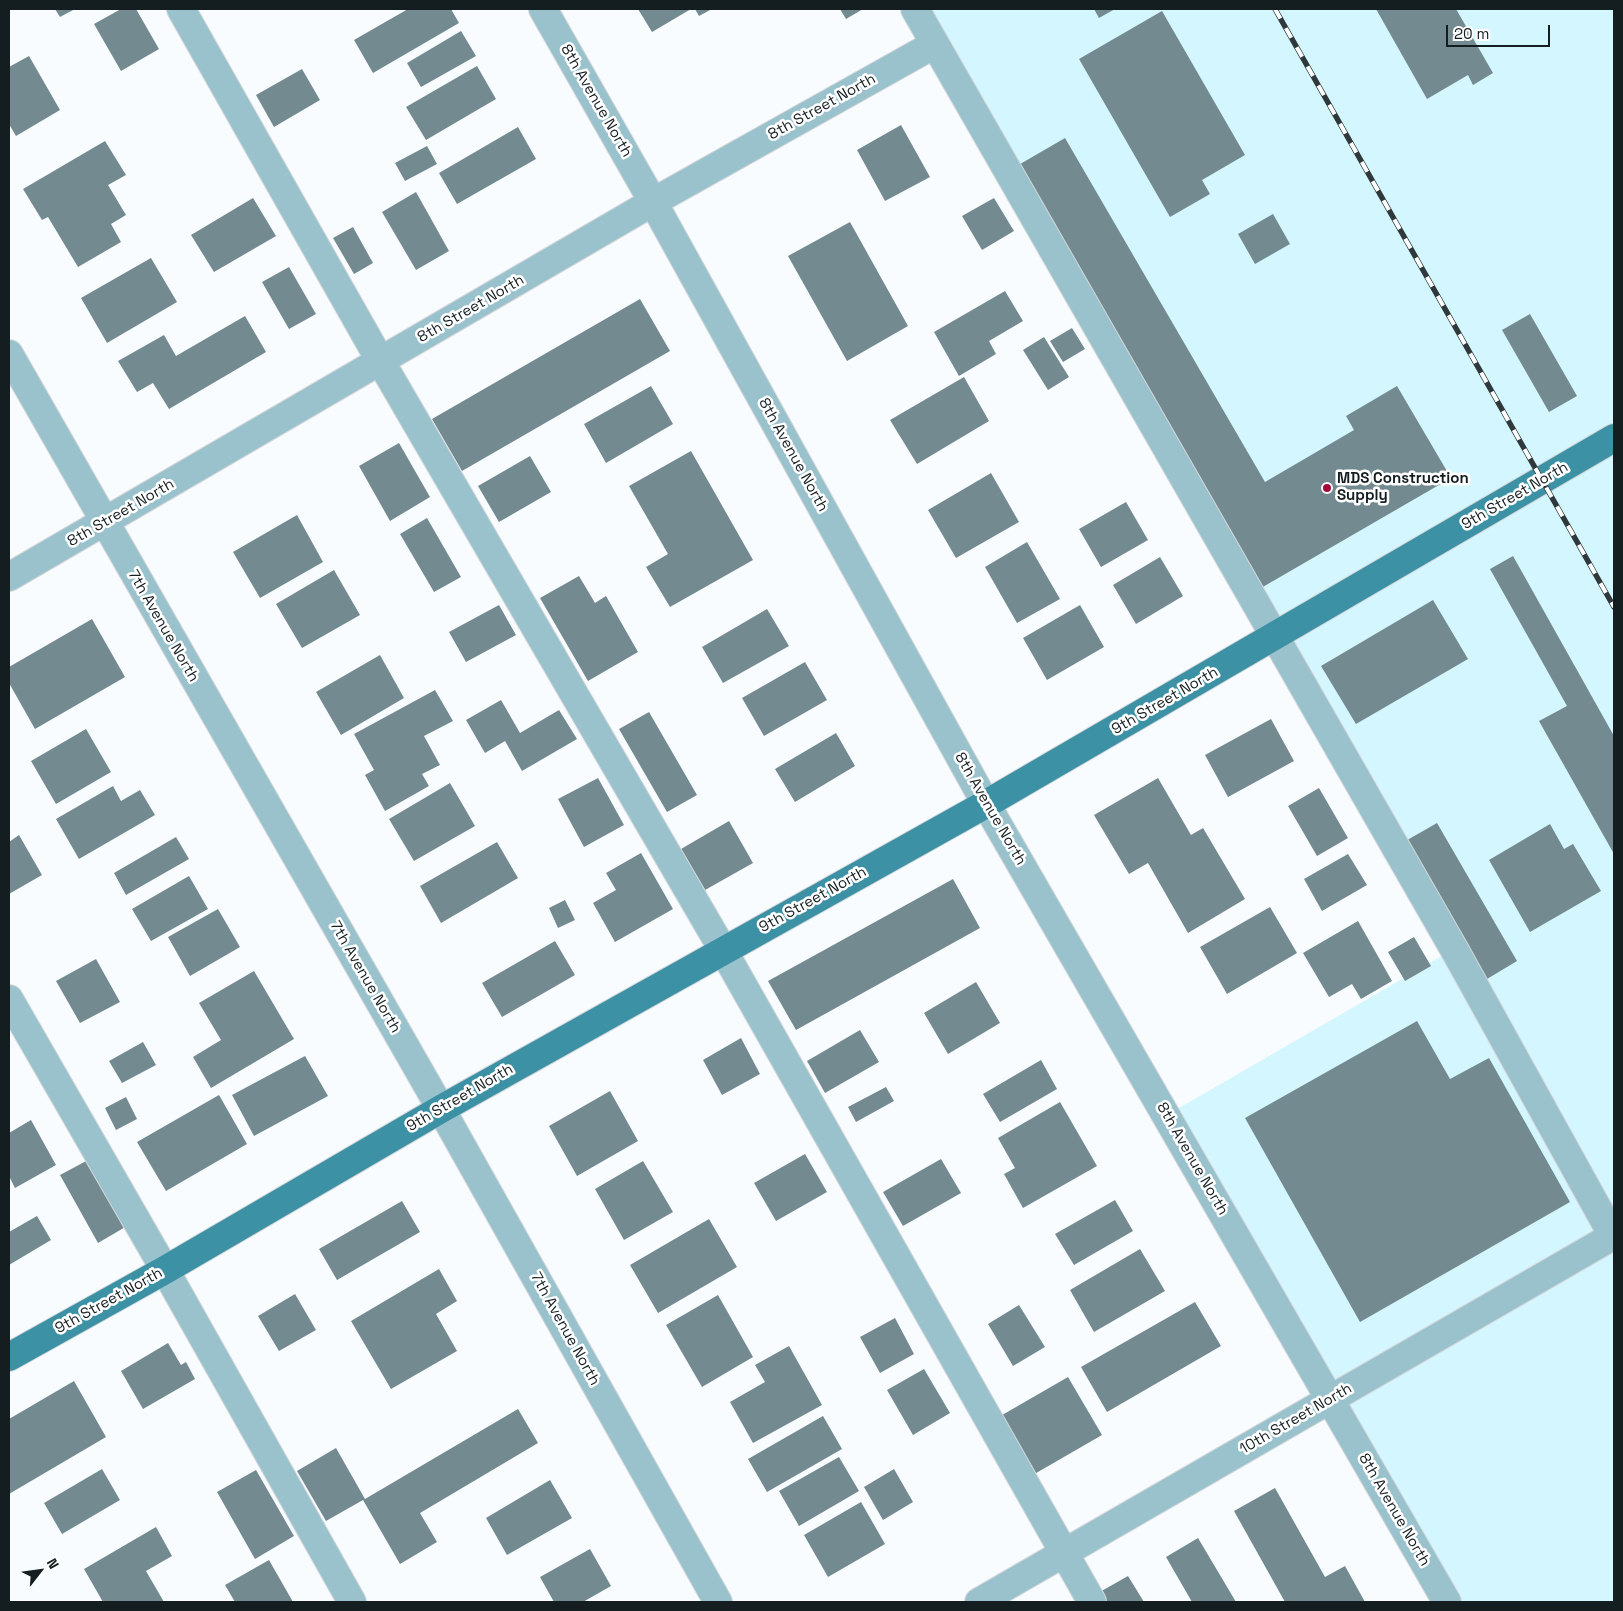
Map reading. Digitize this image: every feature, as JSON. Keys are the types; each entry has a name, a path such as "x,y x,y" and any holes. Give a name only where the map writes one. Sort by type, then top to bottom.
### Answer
{"main road":[{"name":"9th Street North","path":"9,1357 165,1270 440,1109 986,804 1274,638 1614,438"}],"street":[{"path":"181,9 381,362 723,950 1092,1602"},
{"name":"8th Avenue North","path":"544,9 654,202 986,804 1447,1602"},
{"path":"915,9 1274,638 1454,948 1614,1237"},
{"name":"8th Street North","path":"9,577 654,202 935,44"},
{"name":"7th Avenue North","path":"9,354 440,1109 718,1602"},
{"path":"9,999 165,1270 352,1602"},
{"name":"10th Street North","path":"979,1602 1614,1237"}],"shaded area":[{"path":"915,9 1614,9 1614,1602 1447,1602 1167,1115 1454,949"}],"building":[{"path":"55,9 75,9 60,17"},
{"path":"121,9 136,9 159,49 121,71 94,24"},
{"path":"408,9 451,9 459,23 373,73 354,40"},
{"path":"638,9 691,9 652,32"},
{"path":"695,9 712,9 699,16"},
{"path":"840,9 863,9 846,19"},
{"path":"1094,9 1115,9 1099,18"},
{"path":"1376,9 1456,9 1493,73 1473,85 1468,75 1427,99"},
{"path":"1162,11 1245,155 1202,180 1210,194 1170,217 1079,59"},
{"path":"461,31 476,56 421,87 407,63"},
{"path":"29,56 60,110 16,136 9,124 9,67"},
{"path":"477,66 496,99 426,140 406,107"},
{"path":"302,69 320,100 274,127 256,95"},
{"path":"901,125 930,177 885,201 857,150"},
{"path":"518,127 536,159 457,204 439,173"},
{"path":"1065,138 1265,482 1354,430 1346,416 1397,386 1451,478 1261,588 1015,167"},
{"path":"105,141 126,175 108,185 126,215 111,224 121,242 78,267 48,217 42,220 23,189"},
{"path":"427,146 437,164 405,181 395,163"},
{"path":"416,192 449,251 416,270 382,212"},
{"path":"253,198 276,236 214,272 191,235"},
{"path":"994,198 1014,231 982,250 962,216"},
{"path":"1273,214 1290,244 1255,264 1238,234"},
{"path":"850,222 908,326 847,361 788,256"},
{"path":"353,227 373,263 354,274 333,238"},
{"path":"151,258 177,302 107,343 81,298"},
{"path":"289,267 316,314 289,329 262,282"},
{"path":"1005,291 1023,321 989,341 996,354 959,376 934,332"},
{"path":"640,299 670,351 462,471 432,419"},
{"path":"1530,314 1577,396 1549,412 1502,330"},
{"path":"245,316 266,352 169,409 153,383 137,392 118,361 164,335 176,356"},
{"path":"1072,328 1085,349 1063,362 1050,341"},
{"path":"1044,337 1069,377 1048,390 1023,350"},
{"path":"964,377 989,421 917,464 890,420"},
{"path":"651,386 673,424 606,463 584,424"},
{"path":"399,443 430,497 390,521 359,466"},
{"path":"691,451 753,560 670,607 646,567 668,554 629,486"},
{"path":"530,456 551,492 499,522 478,486"},
{"path":"991,473 1019,522 956,558 928,510"},
{"path":"1126,502 1148,540 1101,567 1079,529"},
{"path":"297,515 323,562 260,598 233,552"},
{"path":"427,518 461,577 434,592 400,534"},
{"path":"1027,542 1060,599 1017,623 985,567"},
{"path":"1513,556 1614,736 1614,854 1539,721 1567,706 1490,569"},
{"path":"1160,557 1183,596 1136,624 1113,585"},
{"path":"334,570 360,615 302,648 276,604"},
{"path":"579,576 595,603 606,596 638,652 588,681 540,598"},
{"path":"1433,600 1468,659 1356,724 1321,666"},
{"path":"499,605 516,635 466,662 449,632"},
{"path":"1080,605 1104,647 1047,680 1023,638"},
{"path":"767,609 789,646 723,683 702,647"},
{"path":"92,619 125,677 35,729 9,683 9,667"},
{"path":"380,655 404,698 341,735 316,692"},
{"path":"805,662 827,700 764,736 742,698"},
{"path":"435,690 453,721 424,736 440,765 422,774 429,786 385,811 365,775 374,770 354,734"},
{"path":"501,700 520,733 559,710 577,739 522,771 505,741 485,753 466,720"},
{"path":"649,712 697,795 667,812 619,729"},
{"path":"1271,719 1294,761 1228,797 1205,755"},
{"path":"86,729 111,772 56,804 31,761"},
{"path":"836,733 855,766 795,802 775,769"},
{"path":"598,778 624,825 584,847 558,799"},
{"path":"1158,778 1191,835 1203,828 1245,899 1188,933 1148,863 1129,874 1094,815"},
{"path":"450,783 475,826 414,861 389,819"},
{"path":"113,786 121,801 140,790 155,815 79,859 56,819"},
{"path":"1319,788 1348,838 1317,856 1288,806"},
{"path":"729,821 753,863 705,890 681,849"},
{"path":"1437,823 1517,961 1482,982 1402,843"},
{"path":"1550,824 1564,849 1573,844 1601,891 1530,932 1489,860"},
{"path":"19,835 42,875 9,894 9,842"},
{"path":"176,837 189,859 126,895 114,873"},
{"path":"497,842 518,878 441,923 420,886"},
{"path":"641,853 673,909 615,942 593,903 616,890 606,873"},
{"path":"1348,854 1367,885 1322,911 1304,879"},
{"path":"189,876 208,909 151,941 132,909"},
{"path":"953,879 980,928 796,1030 768,981"},
{"path":"565,900 575,920 558,928 549,908"},
{"path":"1270,907 1297,953 1227,994 1200,947"},
{"path":"218,909 240,947 190,976 168,937"},
{"path":"1358,921 1392,981 1361,999 1352,984 1329,997 1303,953"},
{"path":"1414,937 1431,966 1405,981 1388,952"},
{"path":"555,941 575,975 502,1017 482,983"},
{"path":"96,959 120,1002 80,1023 56,981"},
{"path":"254,971 294,1039 211,1088 193,1057 221,1040 199,1003"},
{"path":"976,982 1000,1023 948,1054 924,1013"},
{"path":"1417,1021 1450,1079 1489,1058 1570,1202 1360,1322 1245,1118"},
{"path":"860,1030 879,1062 825,1093 807,1061"},
{"path":"741,1038 760,1074 722,1095 703,1060"},
{"path":"143,1042 156,1065 122,1083 109,1061"},
{"path":"305,1056 328,1096 254,1136 232,1095"},
{"path":"1041,1060 1057,1089 1000,1122 983,1094"},
{"path":"886,1087 894,1101 856,1122 848,1107"},
{"path":"610,1091 638,1141 577,1176 549,1126"},
{"path":"219,1095 247,1144 166,1191 137,1142"},
{"path":"126,1097 137,1119 116,1130 105,1108"},
{"path":"1060,1102 1097,1166 1023,1208 1004,1174 1015,1168 998,1138"},
{"path":"31,1120 56,1165 15,1188 9,1176 9,1133"},
{"path":"805,1154 827,1192 776,1221 754,1183"},
{"path":"90,1159 127,1226 98,1243 60,1175"},
{"path":"941,1159 961,1193 903,1226 883,1192"},
{"path":"643,1161 673,1212 624,1240 595,1189"},
{"path":"1115,1200 1133,1231 1074,1265 1055,1234"},
{"path":"402,1201 420,1232 337,1280 319,1249"},
{"path":"37,1216 51,1240 9,1265 9,1232"},
{"path":"709,1219 737,1267 658,1313 630,1265"},
{"path":"1140,1249 1165,1291 1094,1332 1070,1290"},
{"path":"439,1269 457,1301 436,1314 457,1351 391,1389 351,1321"},
{"path":"295,1294 316,1330 279,1351 258,1316"},
{"path":"718,1295 753,1357 702,1387 666,1325"},
{"path":"1195,1302 1221,1346 1107,1412 1081,1367"},
{"path":"1019,1305 1045,1347 1013,1366 988,1324"},
{"path":"895,1318 914,1354 880,1373 860,1337"},
{"path":"168,1343 181,1365 186,1362 195,1379 143,1409 121,1371"},
{"path":"789,1346 822,1405 753,1443 730,1402 765,1382 755,1365"},
{"path":"924,1369 950,1413 913,1435 887,1390"},
{"path":"1068,1377 1102,1435 1031,1476 997,1418"},
{"path":"74,1381 106,1437 9,1494 9,1419"},
{"path":"518,1409 538,1443 420,1513 437,1542 400,1564 363,1500 326,1521 297,1471 336,1448 365,1499"},
{"path":"823,1416 842,1449 767,1492 748,1459"},
{"path":"839,1457 859,1491 799,1526 779,1491"},
{"path":"102,1469 120,1500 62,1534 44,1503"},
{"path":"894,1469 913,1502 883,1520 864,1487"},
{"path":"256,1470 294,1536 255,1559 217,1492"},
{"path":"550,1480 572,1518 507,1555 486,1518"},
{"path":"1275,1488 1325,1577 1345,1566 1365,1602 1285,1602 1234,1511"},
{"path":"861,1502 885,1544 828,1577 804,1535"},
{"path":"156,1527 172,1556 146,1571 164,1602 103,1602 84,1569"},
{"path":"1198,1538 1236,1602 1192,1602 1166,1557"},
{"path":"590,1549 611,1586 583,1602 554,1602 540,1577"},
{"path":"269,1560 293,1602 235,1602 225,1585"},
{"path":"1128,1576 1144,1602 1103,1602 1098,1593"}],"railway":[{"path":"1275,9 1614,607"}],"place":[{"name":"MDS Construction Supply","path":"1327,488"}]}
